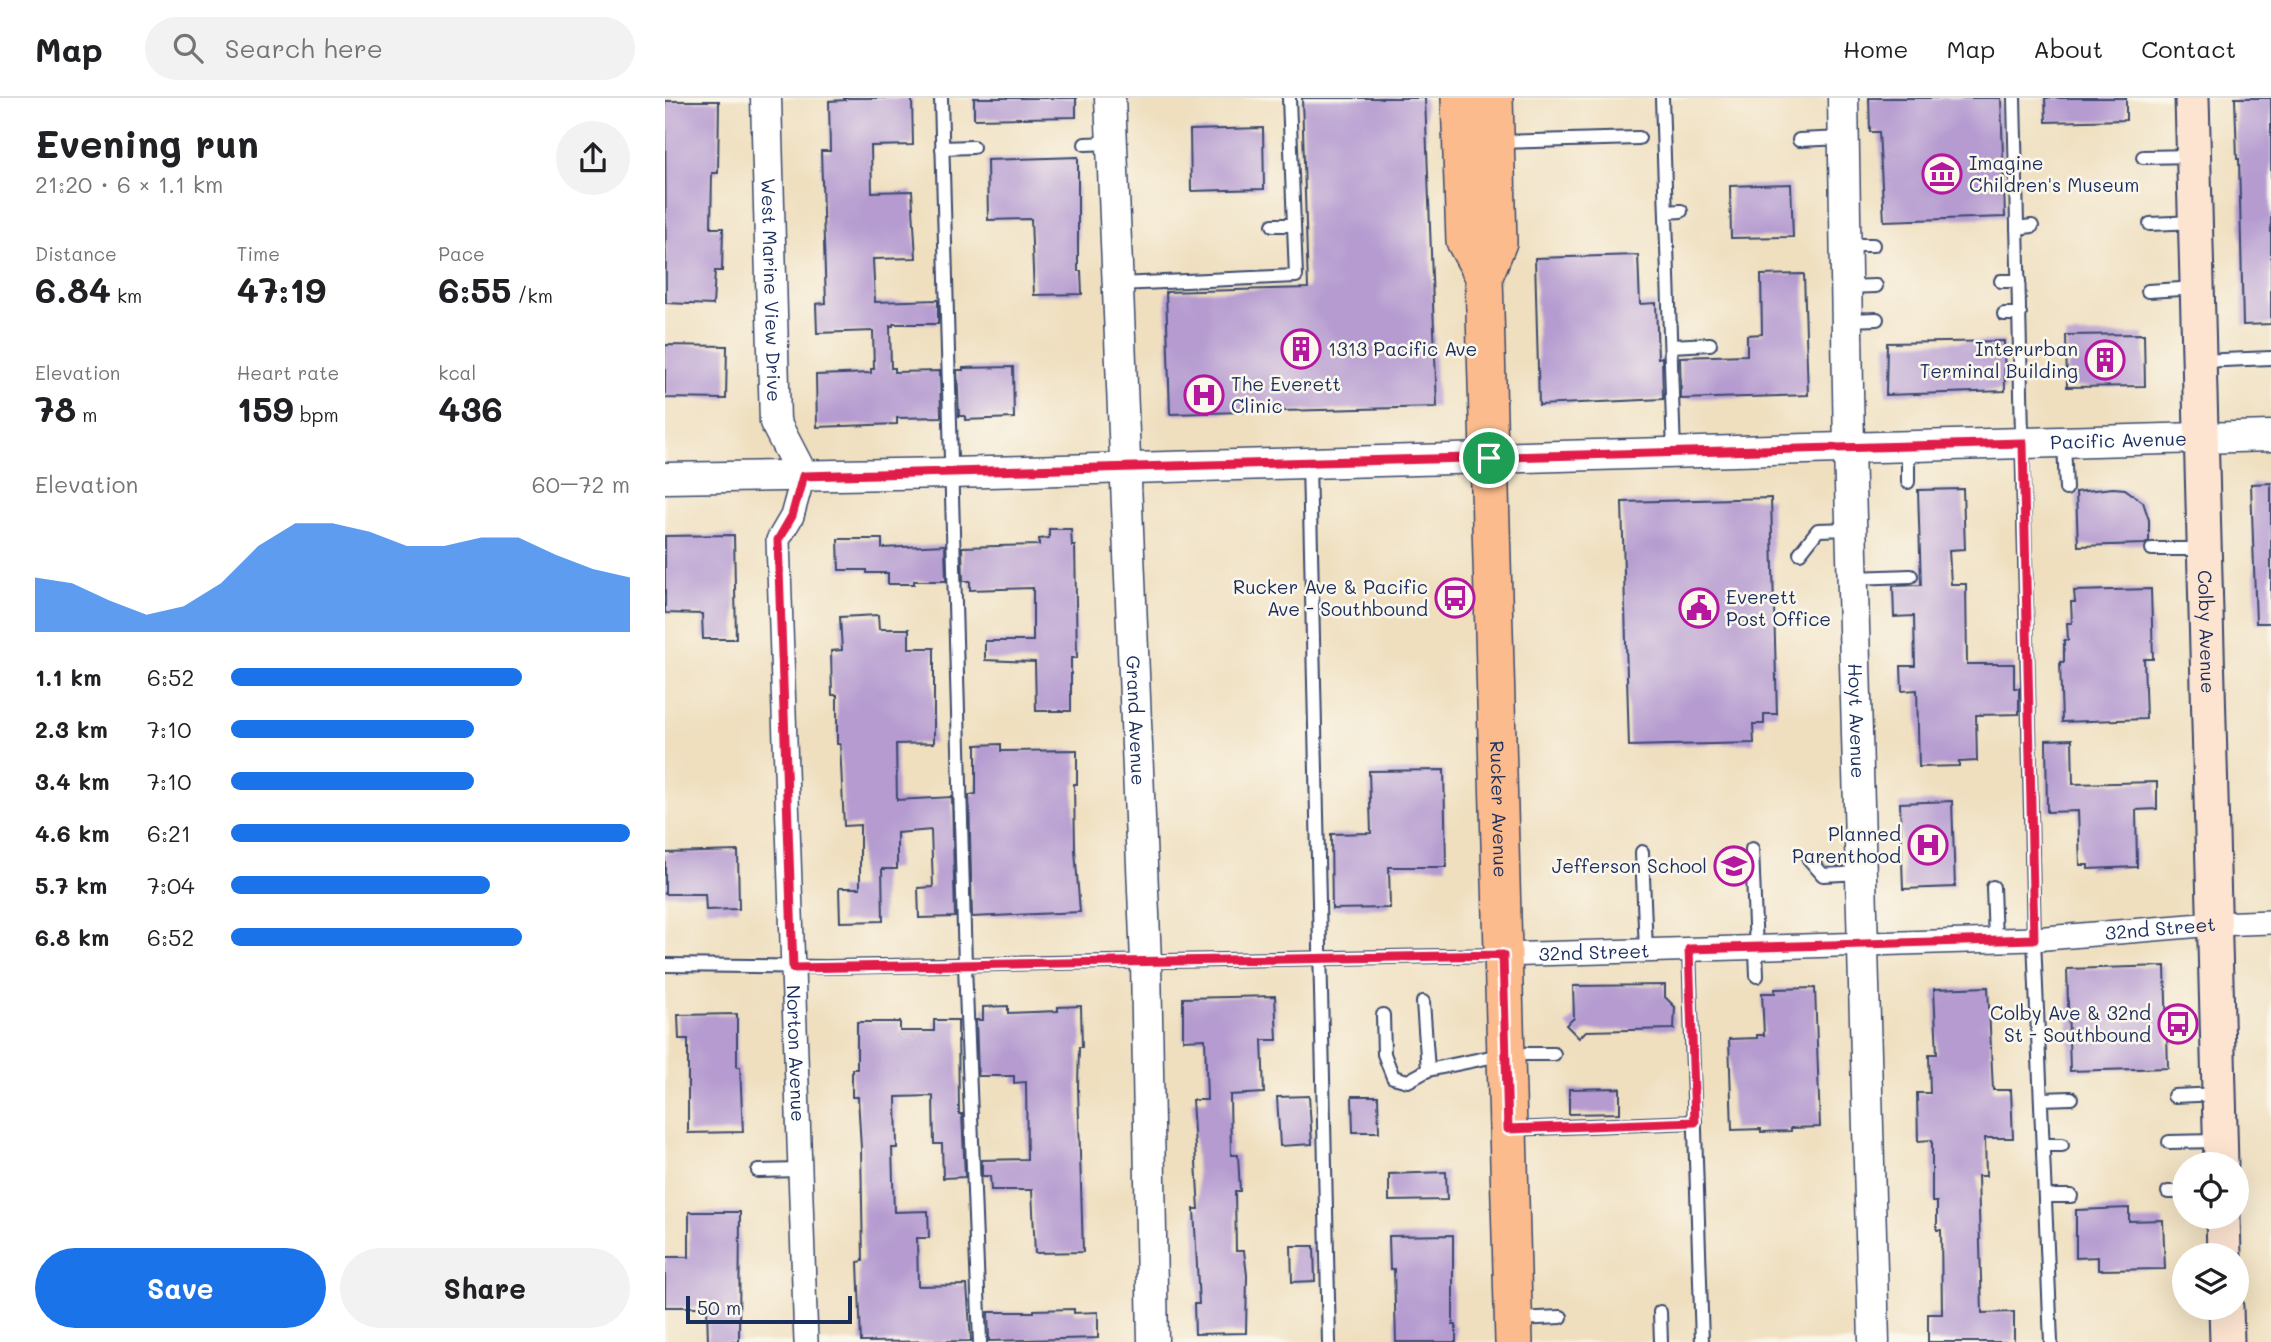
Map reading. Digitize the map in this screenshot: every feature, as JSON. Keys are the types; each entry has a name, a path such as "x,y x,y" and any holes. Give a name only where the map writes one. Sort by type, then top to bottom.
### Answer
{"main road":[{"name":"Rucker Avenue","path":"1460,98 1465,241 1485,276"},
{"name":"Rucker Avenue","path":"1494,98 1498,242 1485,276 1514,1331"},
{"name":"Colby Avenue","path":"2192,98 2221,1152"},
{"path":"2226,1320 2227,1342"}],"street":[{"name":"West Marine View Drive","path":"765,98 775,422 803,476"},
{"name":"Grand Avenue","path":"1110,98 1099,144 1119,284 1146,962 1153,1342"},
{"name":"Hoyt Avenue","path":"1843,98 1843,138 1859,245 1846,287 1846,320 1874,1342"},
{"name":"Pacific Avenue","path":"665,478 951,473 2271,436"},
{"name":"Norton Avenue","path":"803,476 792,516 778,540 806,1342"},
{"name":"32nd Street","path":"1503,955 2034,939 2271,922"}],"lane":[{"path":"941,98 965,965 980,1342"},
{"path":"1662,98 1674,453"},
{"path":"2014,98 2017,228 2012,241 2019,281 2034,939 2051,1342"},
{"path":"1119,284 1296,276 1289,99 1276,99"},
{"path":"1496,143 1639,138"},
{"path":"1799,140 1843,138"},
{"path":"942,148 973,147"},
{"path":"2143,157 2194,156"},
{"path":"2016,162 2029,162"},
{"path":"1666,212 1681,211"},
{"path":"2150,224 2196,222"},
{"path":"1273,225 1294,225"},
{"path":"2017,228 2032,226"},
{"path":"2001,281 2019,281"},
{"path":"1846,287 1876,286"},
{"path":"2148,291 2198,288"},
{"path":"2004,314 2020,314"},
{"path":"1846,320 1877,319"},
{"path":"1671,346 1710,344"},
{"path":"2200,361 2271,358"},
{"path":"2064,442 2066,489"},
{"path":"1908,446 1908,482"},
{"path":"1309,463 1329,1342"},
{"path":"1800,553 1818,530 1851,529"},
{"path":"2152,550 2205,549"},
{"path":"1853,578 1910,576"},
{"path":"1752,849 1757,976"},
{"path":"1642,852 1646,951"},
{"path":"1809,859 1823,875 1862,873"},
{"path":"1993,887 1995,940"},
{"path":"1689,949 1702,1342"},
{"name":"32nd Street","path":"665,965 793,968 1503,955"},
{"path":"1423,1002 1428,1070"},
{"path":"1383,1015 1384,1054 1393,1077 1408,1081 1428,1070 1505,1054 1554,1054"},
{"path":"2173,1096 2219,1094"},
{"path":"2041,1099 2071,1098"},
{"path":"1508,1129 1695,1122"},
{"path":"2169,1142 2221,1152"},
{"path":"2043,1145 2061,1145"},
{"path":"758,1171 800,1170"},
{"path":"2045,1196 2071,1196"},
{"path":"1660,1312 1661,1342"},
{"path":"1514,1331 1561,1317"}],"building":[{"path":"844,98 912,98 913,145 871,146 872,192 912,191 916,258 873,259 875,302 938,300 938,324 890,326 891,368 895,368 895,372 940,371 941,417 897,418 897,424 817,427 816,375 871,373 871,369 874,369 873,331 817,333 816,304 826,303 821,151 830,151 829,101 845,100"},
{"path":"974,98 1076,98 1076,117 974,119"},
{"path":"1302,98 1425,98 1437,407 1170,414 1166,292 1308,288"},
{"name":"Imagine Children's Museum","path":"1869,98 2001,98 2005,217 1884,221 1879,132 1870,132"},
{"path":"2045,98 2126,98 2126,120 2046,122"},
{"path":"2235,98 2271,98 2271,324 2243,325"},
{"path":"665,101 719,101 718,173 712,173 711,228 723,228 722,271 715,271 713,305 666,303"},
{"path":"1263,128 1264,189 1191,191 1190,130"},
{"path":"1078,157 1078,271 1081,271 1082,294 1034,295 1031,219 988,220 987,160"},
{"path":"1791,184 1793,237 1731,238 1730,186"},
{"path":"1638,255 1640,304 1656,303 1663,399 1539,405 1535,258"},
{"path":"1804,274 1808,395 1681,399 1680,357 1747,355 1747,335 1762,334 1761,275"},
{"name":"Interurban Terminal Building","path":"2144,334 2145,386 2067,387 2066,335"},
{"path":"2004,341 2005,391 1886,395 1887,343"},
{"path":"665,345 727,346 726,399 665,398"},
{"path":"1013,367 1014,418 965,420 965,416 959,416 957,370"},
{"path":"2271,483 2271,623 2256,623 2251,484"},
{"path":"1963,489 1965,549 1949,550 1951,584 1966,584 1967,664 2014,664 2014,688 2019,688 2019,714 1976,715 1977,761 1959,762 1959,766 1919,767 1917,690 1902,691 1901,666 1915,666 1914,616 1894,617 1893,586 1921,585 1918,490"},
{"path":"2125,489 2143,502 2149,520 2149,541 2145,544 2078,546 2076,492"},
{"name":"Everett Post Office","path":"1771,498 1777,714 1764,714 1764,724 1753,724 1754,743 1629,746 1622,502"},
{"path":"1049,529 1071,529 1072,546 1075,546 1077,658 1071,658 1071,711 1036,711 1035,662 985,660 985,641 1033,641 1033,588 970,590 970,581 963,581 962,547 1039,545 1039,539 1049,538"},
{"path":"734,535 736,639 703,639 702,614 665,613 665,536"},
{"path":"838,539 882,539 882,548 945,545 946,581 888,584 888,573 839,570"},
{"path":"2151,589 2153,659 2144,659 2146,719 2062,722 2060,662 2064,662 2064,640 2068,640 2067,623 2072,623 2071,602 2075,602 2074,591"},
{"path":"878,615 879,629 909,629 909,648 934,648 934,743 896,744 897,800 952,797 955,917 919,918 918,888 933,887 931,830 897,833 897,869 882,869 883,921 840,922 839,888 860,888 860,825 844,826 840,744 837,744 837,695 832,695 831,651 842,650 840,617"},
{"path":"2072,739 2073,784 2157,782 2157,809 2136,810 2137,867 2088,869 2088,865 2080,865 2078,811 2047,812 2046,740"},
{"path":"1001,744 1001,751 1077,750 1077,784 1074,784 1075,850 1080,912 972,917 969,795 976,794 976,745"},
{"path":"1444,770 1446,867 1389,867 1390,908 1332,909 1331,834 1371,833 1369,771"},
{"name":"Planned Parenthood","path":"1952,801 1955,887 1903,889 1900,803"},
{"path":"738,851 739,909 706,910 705,894 665,894 665,853"},
{"path":"2165,966 2168,1068 2070,1071 2067,969"},
{"path":"1665,985 1665,997 1675,1007 1674,1029 1586,1031 1579,1038 1566,1025 1574,1018 1573,986"},
{"path":"1988,987 1993,1090 2011,1090 2013,1138 1985,1138 1986,1176 1978,1176 1982,1313 2014,1312 2014,1342 1928,1342 1928,1314 1942,1314 1941,1230 1937,1230 1937,1202 1932,1202 1932,1140 1918,1141 1917,1093 1930,1093 1929,1054 1937,1054 1934,989"},
{"path":"1815,988 1820,1127 1791,1128 1791,1131 1732,1130 1729,1039 1757,1038 1757,1035 1764,1035 1762,993 1775,993 1775,989"},
{"path":"1275,996 1277,1040 1262,1040 1264,1093 1230,1095 1231,1155 1238,1155 1240,1191 1235,1191 1236,1251 1244,1251 1247,1275 1246,1333 1195,1334 1194,1304 1199,1304 1194,1209 1199,1209 1192,1100 1207,1100 1205,1039 1183,1040 1183,998"},
{"path":"1008,1006 1008,1013 1058,1011 1058,1007 1081,1006 1082,1047 1079,1047 1078,1087 1083,1252 1035,1253 1032,1190 991,1190 990,1176 982,1176 982,1160 1027,1159 1026,1082 1014,1083 1014,1076 978,1076 976,1020 983,1020 983,1007"},
{"path":"737,1014 737,1067 740,1067 743,1132 688,1133 688,1039 679,1039 678,1015"},
{"path":"934,1020 958,1020 959,1114 962,1114 965,1177 943,1178 942,1144 934,1144 933,1096 896,1097 897,1148 892,1148 894,1212 928,1211 929,1238 917,1238 918,1286 967,1285 971,1341 861,1342 858,1262 863,1261 861,1148 858,1097 852,1097 852,1069 857,1069 857,1022 900,1022 900,1031 934,1031"},
{"path":"1620,1088 1620,1113 1569,1114 1569,1089"},
{"path":"1309,1096 1312,1144 1280,1146 1277,1097"},
{"path":"1352,1096 1378,1096 1379,1132 1353,1132"},
{"path":"1446,1172 1447,1200 1389,1201 1389,1174"},
{"path":"2129,1208 2129,1221 2163,1220 2165,1269 2098,1270 2098,1257 2076,1258 2076,1210"},
{"path":"689,1212 740,1212 739,1342 708,1342 707,1307 665,1307 665,1257 689,1257"},
{"path":"1453,1235 1453,1325 1456,1325 1456,1342 1396,1342 1394,1269 1390,1269 1389,1236"},
{"path":"1291,1246 1314,1246 1315,1281 1292,1282"},
{"path":"1074,1309 1074,1313 1098,1312 1098,1338 989,1341 988,1312"}],"place":[{"name":"Imagine Children's Museum","path":"1942,174"},
{"name":"1313 Pacific Ave","path":"1301,349"},
{"name":"Interurban Terminal Building","path":"2105,360"},
{"name":"The Everett Clinic","path":"1204,395"},
{"name":"Rucker Ave & Pacific Ave - Southbound","path":"1455,598"},
{"name":"Everett Post Office","path":"1699,608"},
{"name":"Planned Parenthood","path":"1928,845"},
{"name":"Jefferson School","path":"1734,866"},
{"name":"Colby Ave & 32nd St - Southbound","path":"2178,1024"}],"route":[{"path":"2023,443 2034,939 1689,949 1695,1122 1508,1129 1503,955 793,968 778,540 792,516 803,476 1489,458 2023,443"}]}
